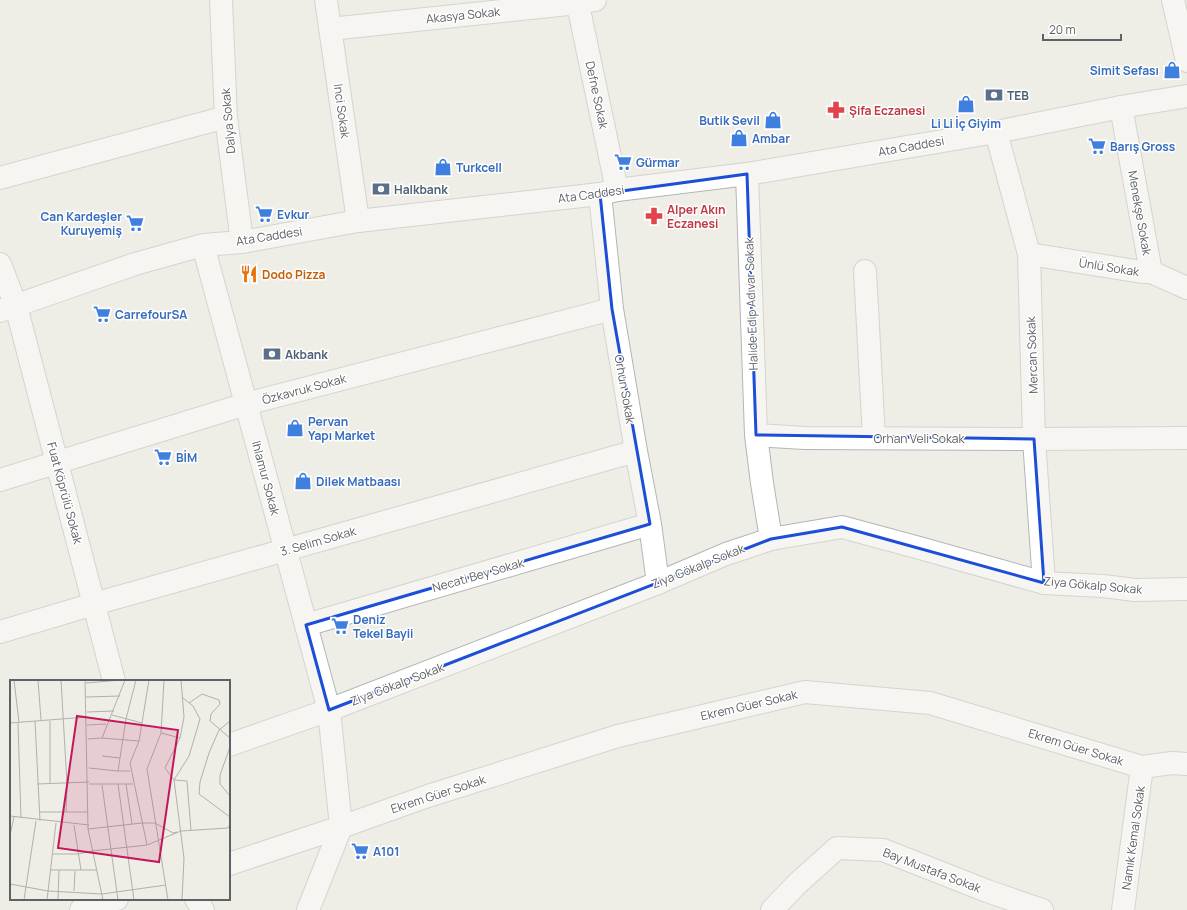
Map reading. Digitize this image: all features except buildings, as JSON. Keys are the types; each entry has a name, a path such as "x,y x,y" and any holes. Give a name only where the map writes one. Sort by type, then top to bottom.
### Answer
{"street":[{"name":"Dalya Sokak","path":"221,0 226,116 242,242"},
{"name":"Inci Sokak","path":"326,0 358,221"},
{"path":"1173,0 1187,61"},
{"name":"Akasya Sokak","path":"330,29 583,1"},
{"name":"Defne Sokak","path":"583,1 608,192"},
{"name":"Ata Caddesi","path":"8,309 135,264 203,245 242,242 358,221 747,174 996,132 1120,107 1187,96"},
{"name":"Menekşe Sokak","path":"1120,107 1151,272"},
{"path":"0,178 226,116"},
{"name":"Mercan Sokak","path":"996,132 1029,254 1034,439 1044,583"},
{"name":"Halide Edip Adıvar Sokak","path":"747,174 756,435"},
{"name":"Orhun Sokak","path":"608,192 612,309 650,524 658,582"},
{"name":"Ihlamur Sokak","path":"203,245 329,710 341,827"},
{"name":"Ünlü Sokak","path":"1029,254 1142,272 1151,272 1187,288"},
{"name":"Fuat Köprülü Sokak","path":"0,264 8,309 57,462 114,680"},
{"path":"865,271 874,438"},
{"name":"Özkavruk Sokak","path":"0,480 246,404 612,309"},
{"path":"756,435 771,539"},
{"name":"Orhan Veli Sokak","path":"756,435 805,438 1187,438"},
{"name":"3. Selim Sokak","path":"0,632 94,604 636,451"},
{"name":"Necati Bey Sokak","path":"306,625 650,524"},
{"name":"Ziya Gökalp Sokak","path":"230,745 329,710 726,554 771,539 842,527 916,546 1044,583 1103,586 1135,590 1187,589"},
{"name":"Ekrem Güer Sokak","path":"230,864 428,796 618,736 805,692 930,703 1142,766 1172,763 1187,764"},
{"name":"Namık Kemal Sokak","path":"1123,910 1142,766"},
{"path":"308,910 341,827"},
{"name":"Bay Mustafa Sokak","path":"772,910 798,883 837,848 883,850 987,891 1042,910"},
{"path":"81,910 114,900"},
{"path":"197,900 204,910"}],"highlighted area":[{"path":"747,174 756,435 1034,439 1044,583 842,527 771,539 329,710 306,625 650,524 612,309 600,194"}],"place":[{"name":"Simit Sefası","path":"1172,70"},
{"name":"TEB","path":"994,95"},
{"name":"Li Li İç Giyim","path":"966,104"},
{"name":"Şifa Eczanesi","path":"836,110"},
{"name":"Butik Sevil","path":"773,120"},
{"name":"Ambar","path":"739,138"},
{"name":"Barış Gross","path":"1097,146"},
{"name":"Gürmar","path":"623,162"},
{"name":"Turkcell","path":"443,167"},
{"name":"Halkbank","path":"381,189"},
{"name":"Evkur","path":"264,214"},
{"name":"Alper Akın Eczanesi","path":"654,216"},
{"name":"Can Kardeşler Kuruyemiş","path":"135,223"},
{"name":"Dodo Pizza","path":"249,274"},
{"name":"CarrefourSA","path":"102,314"},
{"name":"Akbank","path":"272,354"},
{"name":"Pervan Yapı Market","path":"295,428"},
{"name":"BİM","path":"163,457"},
{"name":"Dilek Matbaası","path":"303,481"},
{"name":"Deniz Tekel Bayii","path":"340,626"},
{"name":"A101","path":"360,851"}]}
